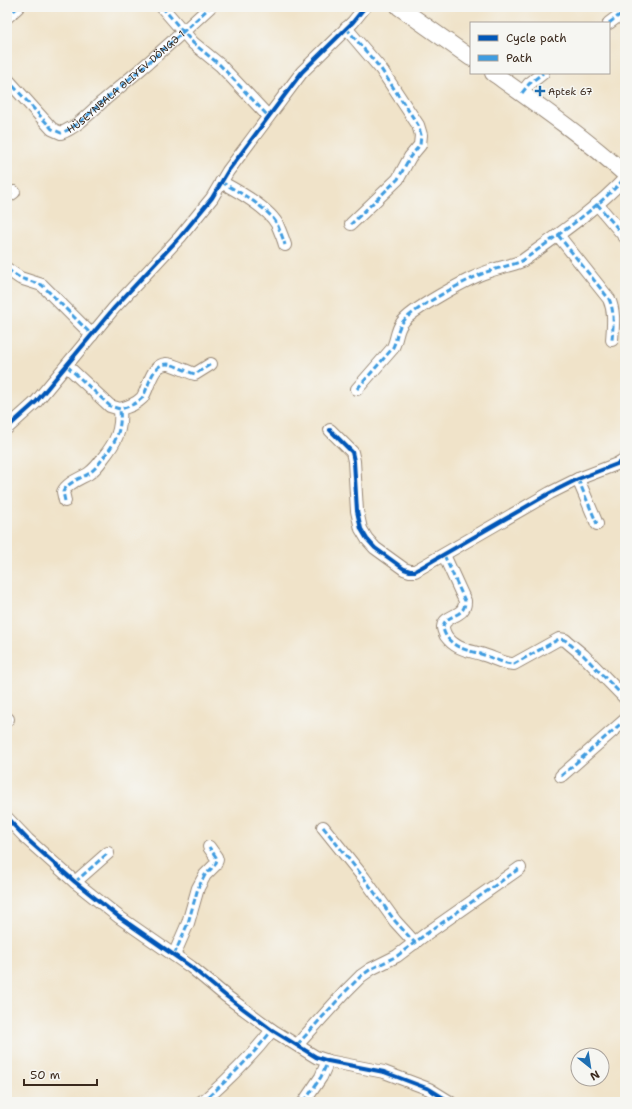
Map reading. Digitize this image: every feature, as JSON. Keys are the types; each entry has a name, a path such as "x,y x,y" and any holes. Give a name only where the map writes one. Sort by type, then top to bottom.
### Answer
{"street":[{"path":"7,17 18,7"},
{"path":"162,7 193,43 220,65 268,116"},
{"name":"HÜSEYNBALA ƏLIYEV DÖNGƏ 1","path":"7,79 52,129 61,133 67,131 210,7"},
{"path":"7,428 36,402 144,275 180,236 212,198 221,182 268,116 302,72 365,7"},
{"path":"399,7 470,57"},
{"path":"610,22 625,11"},
{"path":"346,28 381,69 418,126 421,136 420,145 410,157 398,179 351,224"},
{"path":"494,74 522,93 625,174"},
{"path":"522,93 529,84 541,74"},
{"path":"357,389 392,349 395,344 398,330 405,319 431,301 472,278 522,261 597,204 625,178"},
{"path":"221,182 239,192 269,214 277,224 285,245"},
{"path":"597,204 625,237"},
{"path":"558,235 609,299 612,307 612,340"},
{"path":"7,269 20,278 42,285 92,335"},
{"path":"67,366 110,406 120,409 136,403 142,397 155,370 161,365 167,363 195,374 211,364"},
{"path":"65,501 63,492 65,487 90,473 114,444 121,421 120,409"},
{"path":"330,430 352,452 354,461 357,511 361,529 367,540 375,548 404,569 410,571 415,570 444,555 550,493 617,464 625,459"},
{"path":"578,480 597,524"},
{"path":"444,555 465,601 466,607 463,611 445,622 443,627 448,638 458,648 507,664 514,664 559,639 565,640 584,656 625,698"},
{"path":"561,776 625,720"},
{"path":"7,818 28,840 75,882 118,917 191,967 251,1016 272,1030 316,1057 328,1061 384,1072 429,1089 450,1102"},
{"path":"324,827 395,921 415,943"},
{"path":"174,955 188,923 198,888 205,875 215,865 217,860 209,847"},
{"path":"75,882 108,853"},
{"path":"297,1045 346,990 361,976 371,969 397,956 520,868"},
{"path":"201,1102 243,1065 257,1050 272,1030"},
{"path":"304,1102 321,1077 328,1061"}],"marked path":[{"path":"7,17 18,7"},
{"path":"162,7 193,43 220,65 268,116"},
{"path":"7,79 52,129 61,133 83,119 210,7"},
{"path":"610,22 625,11"},
{"path":"346,28 381,69 418,125 421,135 420,145 410,157 398,179 351,224"},
{"path":"522,93 529,84 542,74"},
{"path":"357,389 392,349 400,326 407,317 440,295 476,276 522,261 589,211 625,178"},
{"path":"221,182 244,195 267,212 277,224 285,245"},
{"path":"7,197 14,192"},
{"path":"597,204 625,237"},
{"path":"558,235 609,299 613,314 612,340"},
{"path":"7,269 20,278 42,285 92,335"},
{"path":"67,366 110,406 120,409 132,405 142,398 151,378 157,368 161,365 169,364 195,374 211,364"},
{"path":"65,501 63,492 65,489 70,484 92,471 115,441 119,430 120,409"},
{"path":"578,479 597,524"},
{"path":"444,555 465,601 462,610 444,623 444,631 450,641 463,649 502,662 514,664 559,639 565,640 583,655 625,698"},
{"path":"561,776 625,720"},
{"path":"323,827 364,878 395,921 415,943"},
{"path":"174,955 188,923 198,888 205,875 215,865 217,860 209,847"},
{"path":"75,882 108,853"},
{"path":"297,1045 361,976 371,969 397,956 520,868"},
{"path":"201,1102 241,1066 272,1030"},
{"path":"304,1102 321,1077 328,1061"}],"cycle path":[{"path":"7,428 36,402 114,308 180,237 212,198 228,171 302,72 353,22 365,7"},
{"path":"330,430 352,452 354,461 357,511 361,529 375,548 404,569 410,571 415,571 550,493 578,479 617,464 625,459"},
{"path":"7,818 28,840 75,882 119,917 191,967 226,996 272,1030 316,1057 328,1061 384,1072 429,1089 450,1102"}],"place":[{"name":"Aptek 67","path":"540,91"}]}
